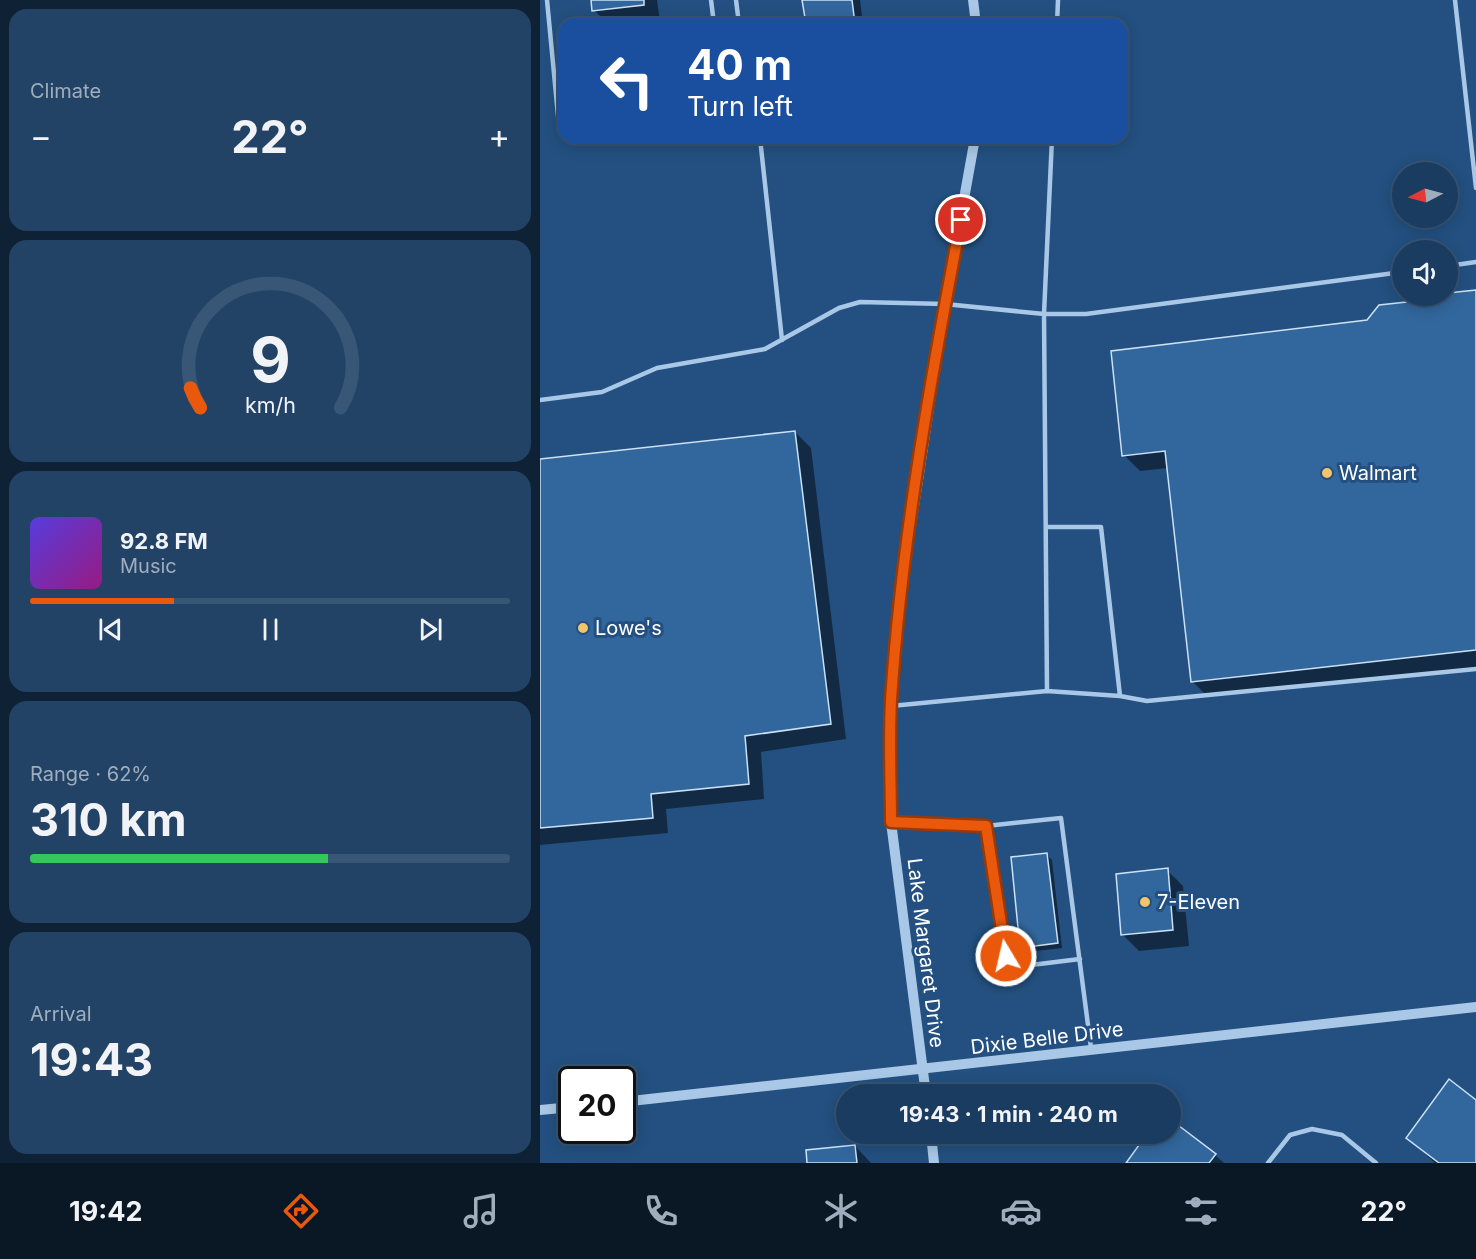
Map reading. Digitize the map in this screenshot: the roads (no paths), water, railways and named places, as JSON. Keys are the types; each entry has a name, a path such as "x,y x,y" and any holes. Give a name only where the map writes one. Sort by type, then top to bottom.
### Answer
{"street":[{"path":"973,0 975,18"},
{"name":"Lake Margaret Drive","path":"925,1084 891,822 891,706 907,552 945,304 974,144"},
{"name":"Dixie Belle Drive","path":"636,1101 1476,1007"},
{"path":"540,1110 558,1108"},
{"path":"932,1144 934,1163"}],"lane":[{"path":"547,0 558,116"},
{"path":"711,0 713,18"},
{"path":"736,0 738,18"},
{"path":"1057,18 1058,0"},
{"path":"1455,0 1476,188"},
{"path":"761,144 782,340"},
{"path":"1047,691 1044,314 1052,144"},
{"path":"1458,265 1476,262"},
{"path":"540,400 602,392 657,368 765,349 840,308 860,302 945,304 1044,314 1086,314 1392,273"},
{"path":"1046,527 1101,527 1120,696"},
{"path":"891,706 1047,691 1120,696 1148,701 1476,669"},
{"path":"891,822 986,826 1061,818 1092,1051"},
{"path":"986,826 1006,956 1023,966 1080,959"},
{"path":"1268,1163 1290,1135 1312,1129 1342,1135 1377,1163"}],"place":[{"name":"Walmart","path":"1327,473"},
{"name":"Lowe's","path":"583,628"},
{"name":"7-Eleven","path":"1145,902"}]}
